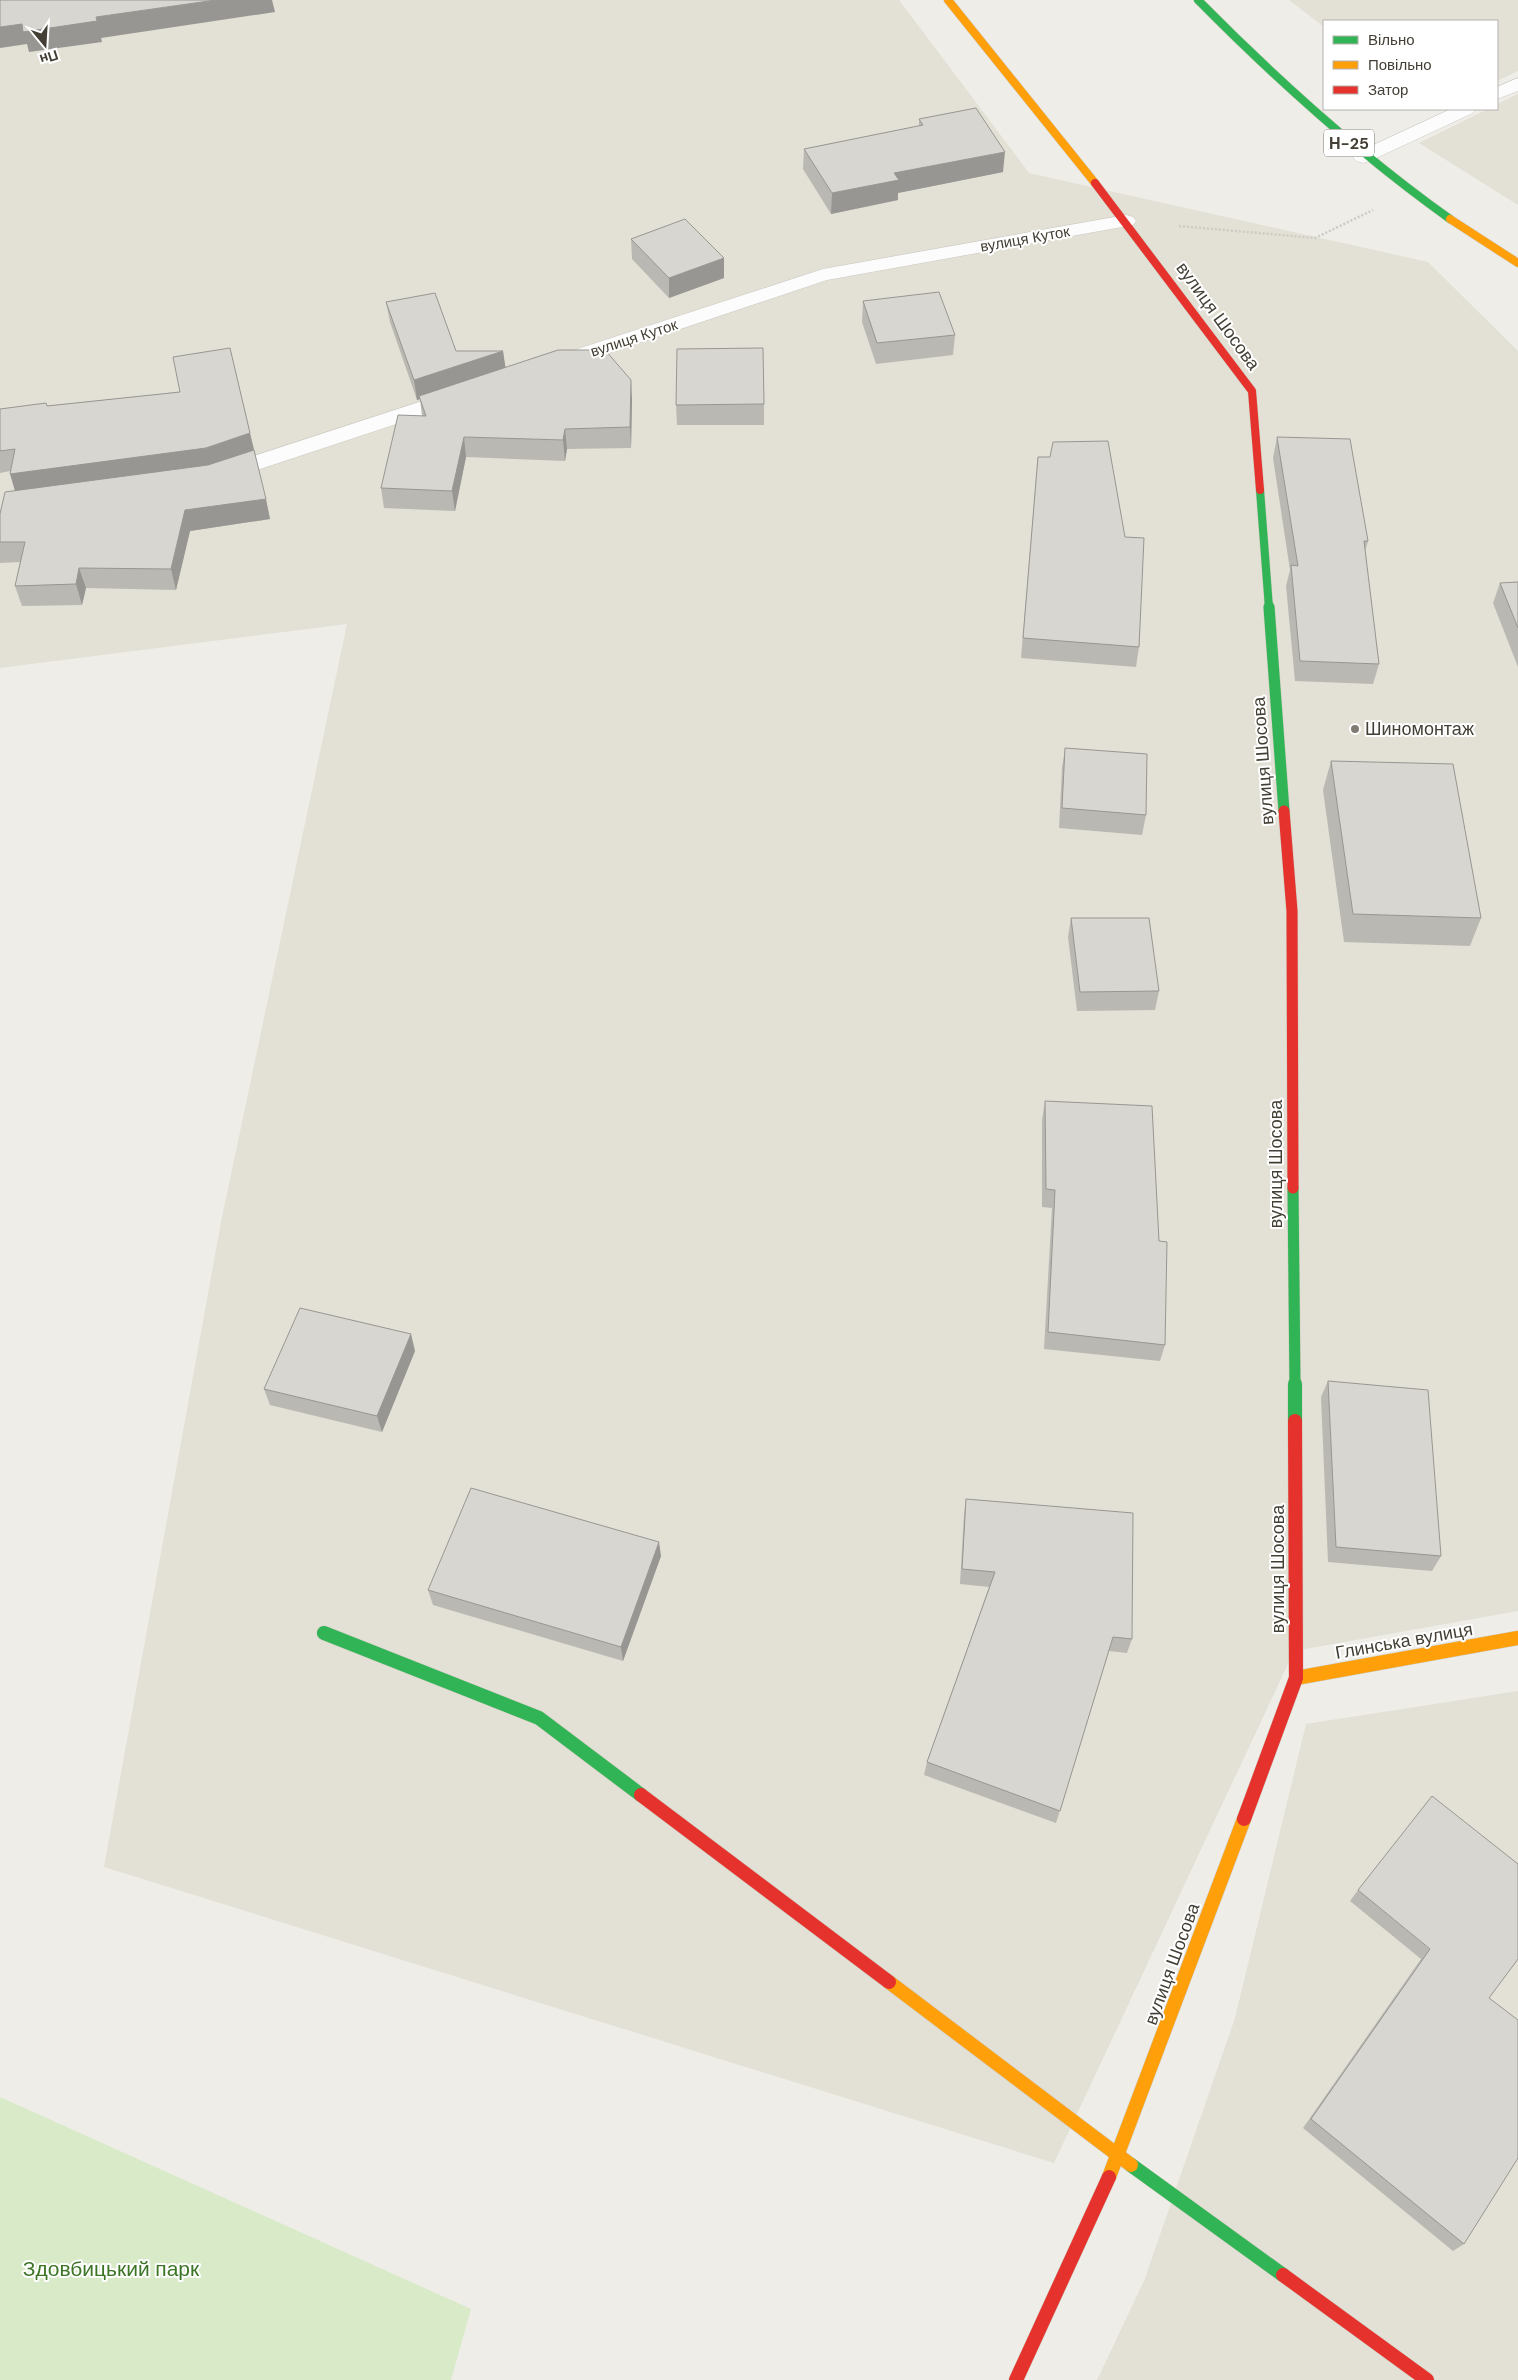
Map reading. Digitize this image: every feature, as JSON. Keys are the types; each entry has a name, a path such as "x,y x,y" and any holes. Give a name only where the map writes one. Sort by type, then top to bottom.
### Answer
{"street":[{"name":"вулиця Шосова","path":"948,0 1126,221 1252,390 1292,911 1296,1678 1119,2156 1016,2380"},
{"name":"Н-25","path":"1198,0 1229,33 1363,157 1494,249 1518,263"},
{"path":"1498,94 1518,84"},
{"path":"1363,157 1464,110"},
{"name":"вулиця Куток","path":"542,368 823,275 1126,221"},
{"path":"204,478 223,474 476,390"},
{"path":"324,1633 539,1718 1119,2156 1427,2380"},
{"name":"Глинська вулиця","path":"1296,1678 1518,1638"}],"path":[{"path":"1126,221 1315,238 1383,205 1416,194"}],"shaded area":[{"path":"0,0 899,0 1029,173 1428,262 1518,351 1518,1611 1294,1651 1054,2163 104,1867 221,1222 347,624 0,668"},
{"path":"1289,0 1518,0 1518,71 1498,81 1498,20 1323,20 1323,26"},
{"path":"1518,94 1518,205 1419,143 1486,110 1498,110 1498,104"},
{"path":"1518,1691 1518,2380 1097,2380 1144,2281 1235,2018 1306,1724"}],"green space":[{"name":"Здовбицький парк","path":"0,2097 471,2309 451,2380 0,2380"}],"building":[{"path":"0,0 216,0 96,17 97,21 23,32 22,24 0,27"},
{"path":"976,108 1005,152 894,173 899,180 832,193 804,149 923,125 919,119"},
{"path":"685,219 724,258 669,278 631,239"},
{"path":"939,292 955,335 877,343 863,301"},
{"path":"435,293 456,351 503,351 414,380 386,302"},
{"path":"230,348 250,433 206,448 10,474 15,449 0,451 0,409 46,403 47,406 180,392 173,357"},
{"path":"763,348 764,404 676,405 677,349"},
{"path":"558,350 605,350 631,380 630,427 565,429 563,440 464,437 452,491 381,488 398,415 426,416 419,396"},
{"path":"1277,437 1350,439 1368,541 1364,541 1379,664 1300,661 1291,565 1298,566"},
{"path":"1108,441 1125,537 1144,538 1139,647 1023,638 1038,457 1050,457 1053,442"},
{"path":"254,450 266,499 185,510 171,569 79,568 76,584 15,586 25,542 0,542 0,514 5,492 208,465"},
{"path":"1518,582 1518,628 1500,583"},
{"path":"1065,748 1147,754 1146,815 1062,808"},
{"path":"1331,761 1453,764 1481,918 1353,914"},
{"path":"1071,918 1149,918 1159,991 1080,992"},
{"path":"1045,1101 1152,1106 1159,1241 1167,1242 1165,1345 1048,1332 1055,1190 1046,1189"},
{"path":"300,1308 411,1334 377,1416 264,1389"},
{"path":"1328,1381 1428,1390 1441,1556 1336,1547"},
{"path":"471,1488 659,1542 621,1647 428,1590"},
{"path":"966,1499 1133,1513 1132,1639 1113,1637 1060,1811 927,1762 995,1572 962,1569"},
{"path":"1432,1796 1518,1864 1518,1959 1489,1998 1518,2020 1518,2158 1464,2244 1311,2119 1430,1949 1358,1890"}],"traffic: fast":[{"path":"1198,0 1257,59 1350,143 1450,219"},
{"path":"1260,490 1284,811"},
{"path":"1293,1188 1295,1421"},
{"path":"324,1633 539,1718 641,1795"},
{"path":"1131,2165 1283,2275"}],"traffic: slow":[{"path":"948,0 1095,183"},
{"path":"1450,219 1518,263"},
{"path":"1296,1678 1518,1638"},
{"path":"1109,2177 1244,1819"},
{"path":"889,1982 1131,2165"}],"traffic: jam":[{"path":"1095,183 1252,391 1260,490"},
{"path":"1284,811 1292,911 1293,1188"},
{"path":"1244,1819 1296,1678 1295,1421"},
{"path":"641,1795 889,1982"},
{"path":"1016,2380 1109,2177"},
{"path":"1283,2275 1427,2380"}],"place":[{"name":"Шиномонтаж","path":"1355,729"}]}
